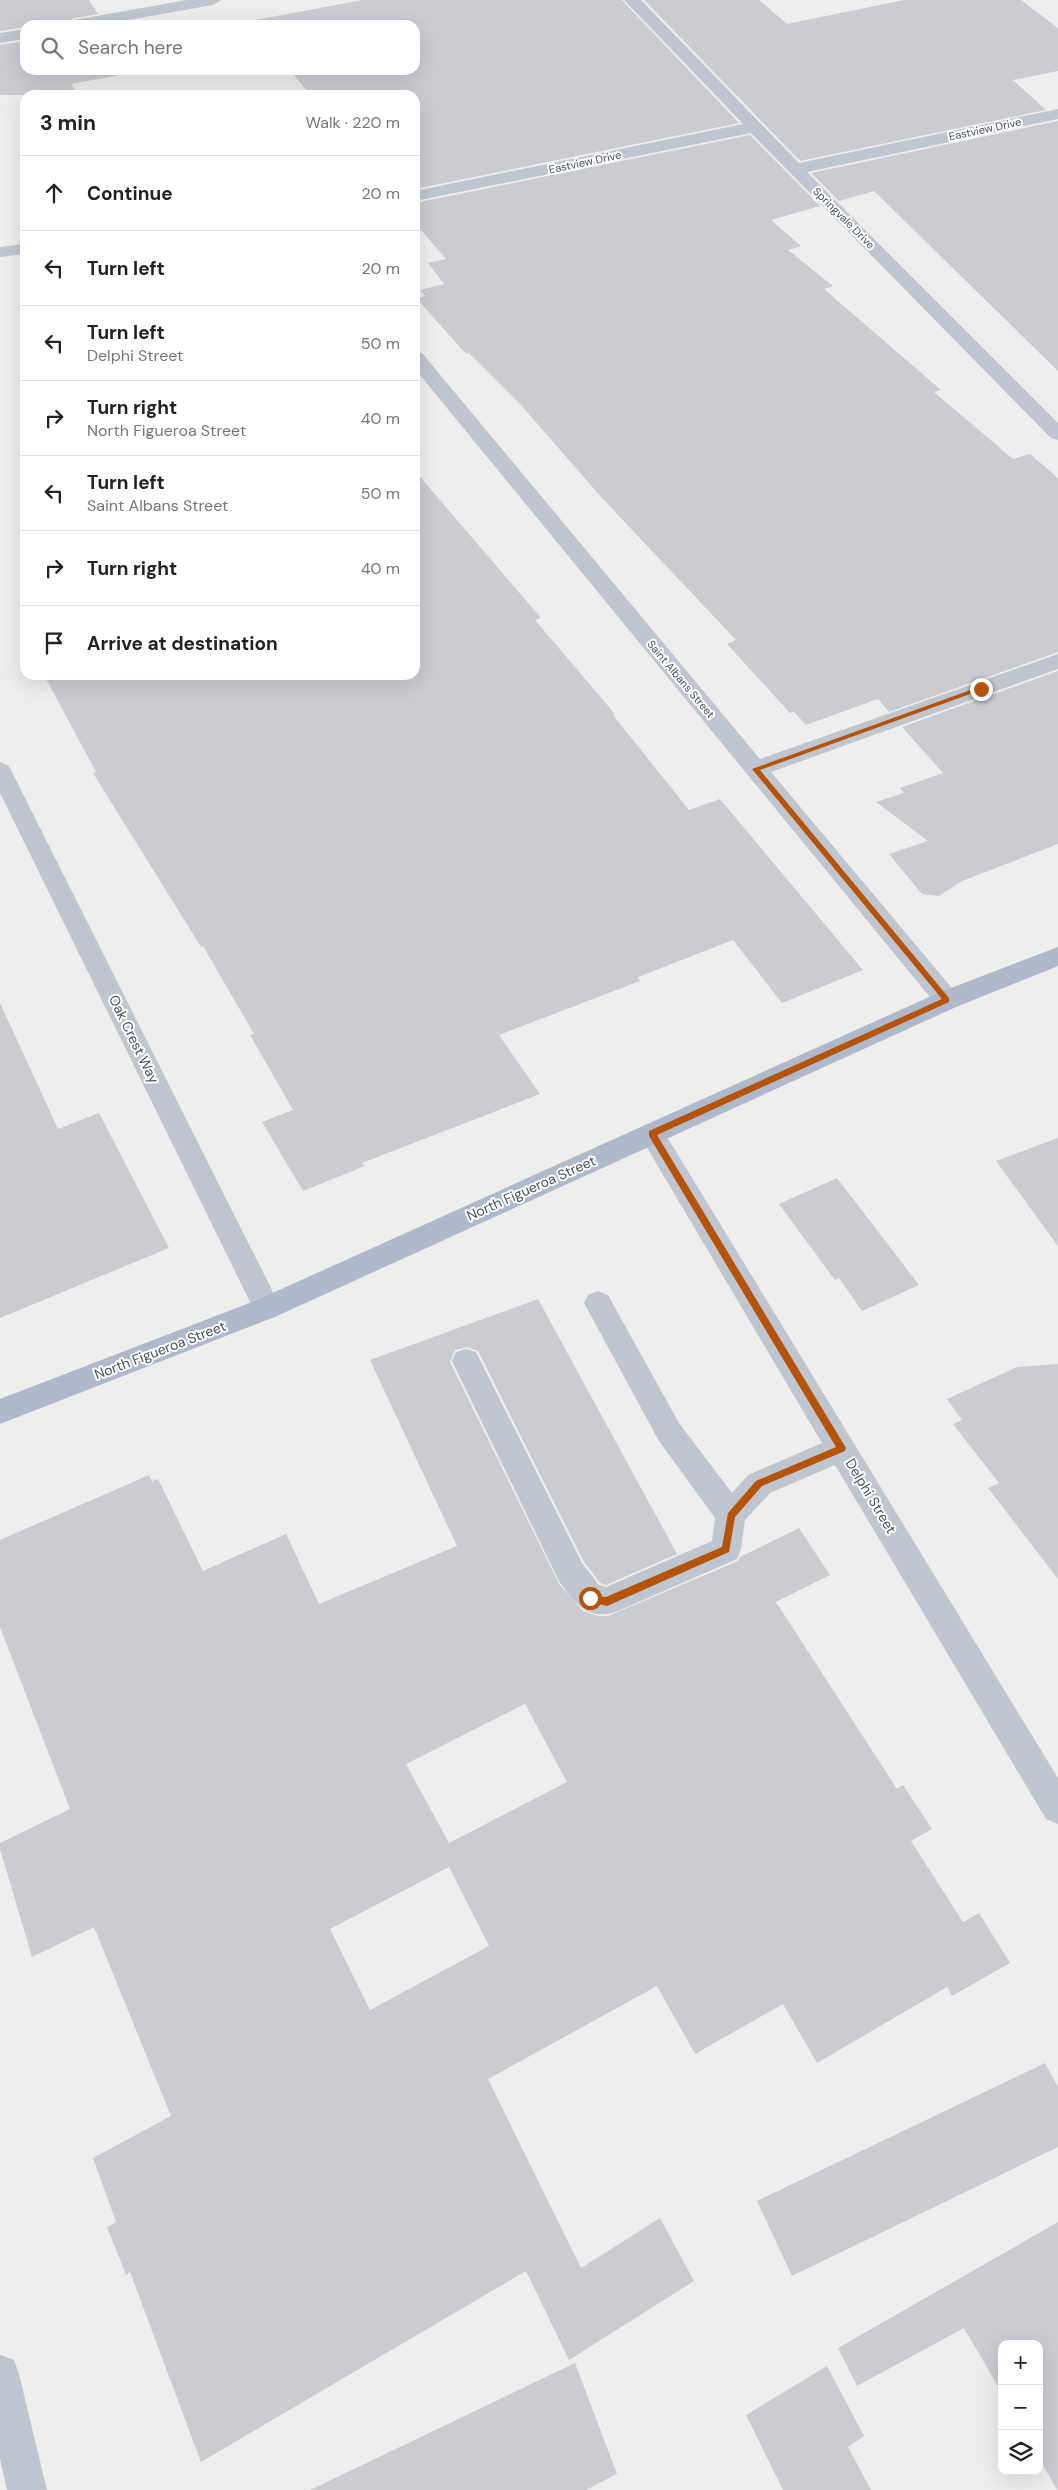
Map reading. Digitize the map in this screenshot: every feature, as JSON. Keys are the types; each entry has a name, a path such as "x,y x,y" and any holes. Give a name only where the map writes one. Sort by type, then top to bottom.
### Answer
{"main road":[{"name":"North Figueroa Street","path":"0,1412 267,1308 946,1000 1058,956"}],"street":[{"path":"102,20 213,0"},
{"name":"Springvale Drive","path":"632,0 795,169 1058,434"},
{"path":"0,38 20,35"},
{"name":"Eastview Drive","path":"795,169 1058,114"},
{"name":"Eastview Drive","path":"420,195 755,127"},
{"path":"0,252 20,250"},
{"name":"Saint Albans Street","path":"420,363 946,1000"},
{"path":"756,769 1058,661"},
{"name":"Oak Crest Way","path":"0,770 267,1308"},
{"name":"Delphi Street","path":"652,1134 1058,1808"},
{"path":"598,1303 669,1432 731,1516"},
{"path":"466,1361 571,1573 590,1598 607,1602 726,1549 731,1516 759,1484 842,1448"},
{"path":"0,2374 27,2490"}],"building":[{"path":"0,0 89,0 98,14 71,20 20,20 20,28 0,31"},
{"path":"363,0 622,0 739,123 420,188 420,90 306,90 294,75 420,75 420,20 255,20"},
{"path":"644,0 759,0 787,24 904,0 1021,0 1058,28 1058,71 1013,80 1046,110 800,161"},
{"path":"20,42 20,75 119,75 71,84 75,90 20,90 20,95 0,95 0,45"},
{"path":"1058,121 1058,371 874,191 839,201 811,173"},
{"path":"750,135 820,206 771,220 801,246 788,250 833,286 824,289 941,390 934,392 1013,459 1030,454 1058,478 1058,652 889,712 878,699 806,725 794,712 790,713 727,644 736,640 602,498 520,404 469,353 466,354 420,302 420,298 425,296 420,290 444,284 428,263 446,259 420,229 420,202"},
{"path":"420,477 541,618 535,620 615,714 613,715 689,810 720,799 863,970 782,1003 733,940 638,977 640,981 499,1035 540,1094 362,1163 365,1166 303,1191 262,1122 293,1110 250,1035 254,1034 203,946 201,947 93,773 96,772 47,680 420,680"},
{"path":"1058,671 1058,844 962,881 939,896 922,894 889,854 928,841 876,802 904,793 900,788 943,773 902,727"},
{"path":"0,1003 58,1129 99,1113 169,1248 0,1318"},
{"path":"1058,1138 1058,1246 996,1161"},
{"path":"837,1178 919,1285 862,1311 839,1278 835,1280 779,1204"},
{"path":"538,1299 677,1554 606,1585 600,1583 584,1562 478,1351 467,1347 455,1350 450,1362 559,1584 583,1611 598,1616 608,1616 738,1561 740,1557 799,1528 830,1575 776,1602 897,1789 903,1785 932,1829 911,1841 963,1922 979,1913 1010,1963 952,1996 947,1987 817,2063 783,2004 695,2054 657,1986 488,2079 581,2268 660,2218 694,2281 569,2360 526,2271 201,2462 130,2272 126,2275 107,2227 116,2222 93,2158 171,2116 94,1927 32,1957 0,1849 0,1843 70,1809 0,1627 0,1540 149,1475 152,1481 158,1479 203,1571 286,1534 319,1604 457,1546 370,1360","holes":["525,1704 567,1782 449,1843 406,1764","449,1867 489,1946 370,2010 330,1929"]},
{"path":"1058,1364 1058,1579 988,1488 999,1483 953,1424 962,1420 947,1399 1017,1367"},
{"path":"1045,2063 1058,2087 1058,2147 792,2276 757,2201"},
{"path":"1058,2222 1058,2490 1043,2465 1043,2340 998,2340 998,2386 964,2328 857,2386 838,2348"},
{"path":"575,2363 617,2474 586,2490 310,2490"},
{"path":"827,2366 864,2436 848,2447 871,2490 783,2490 746,2415"}],"route":[{"path":"590,1598 607,1602 726,1549 731,1516 759,1484 842,1448 652,1134 946,1000 756,769 981,689"}]}
